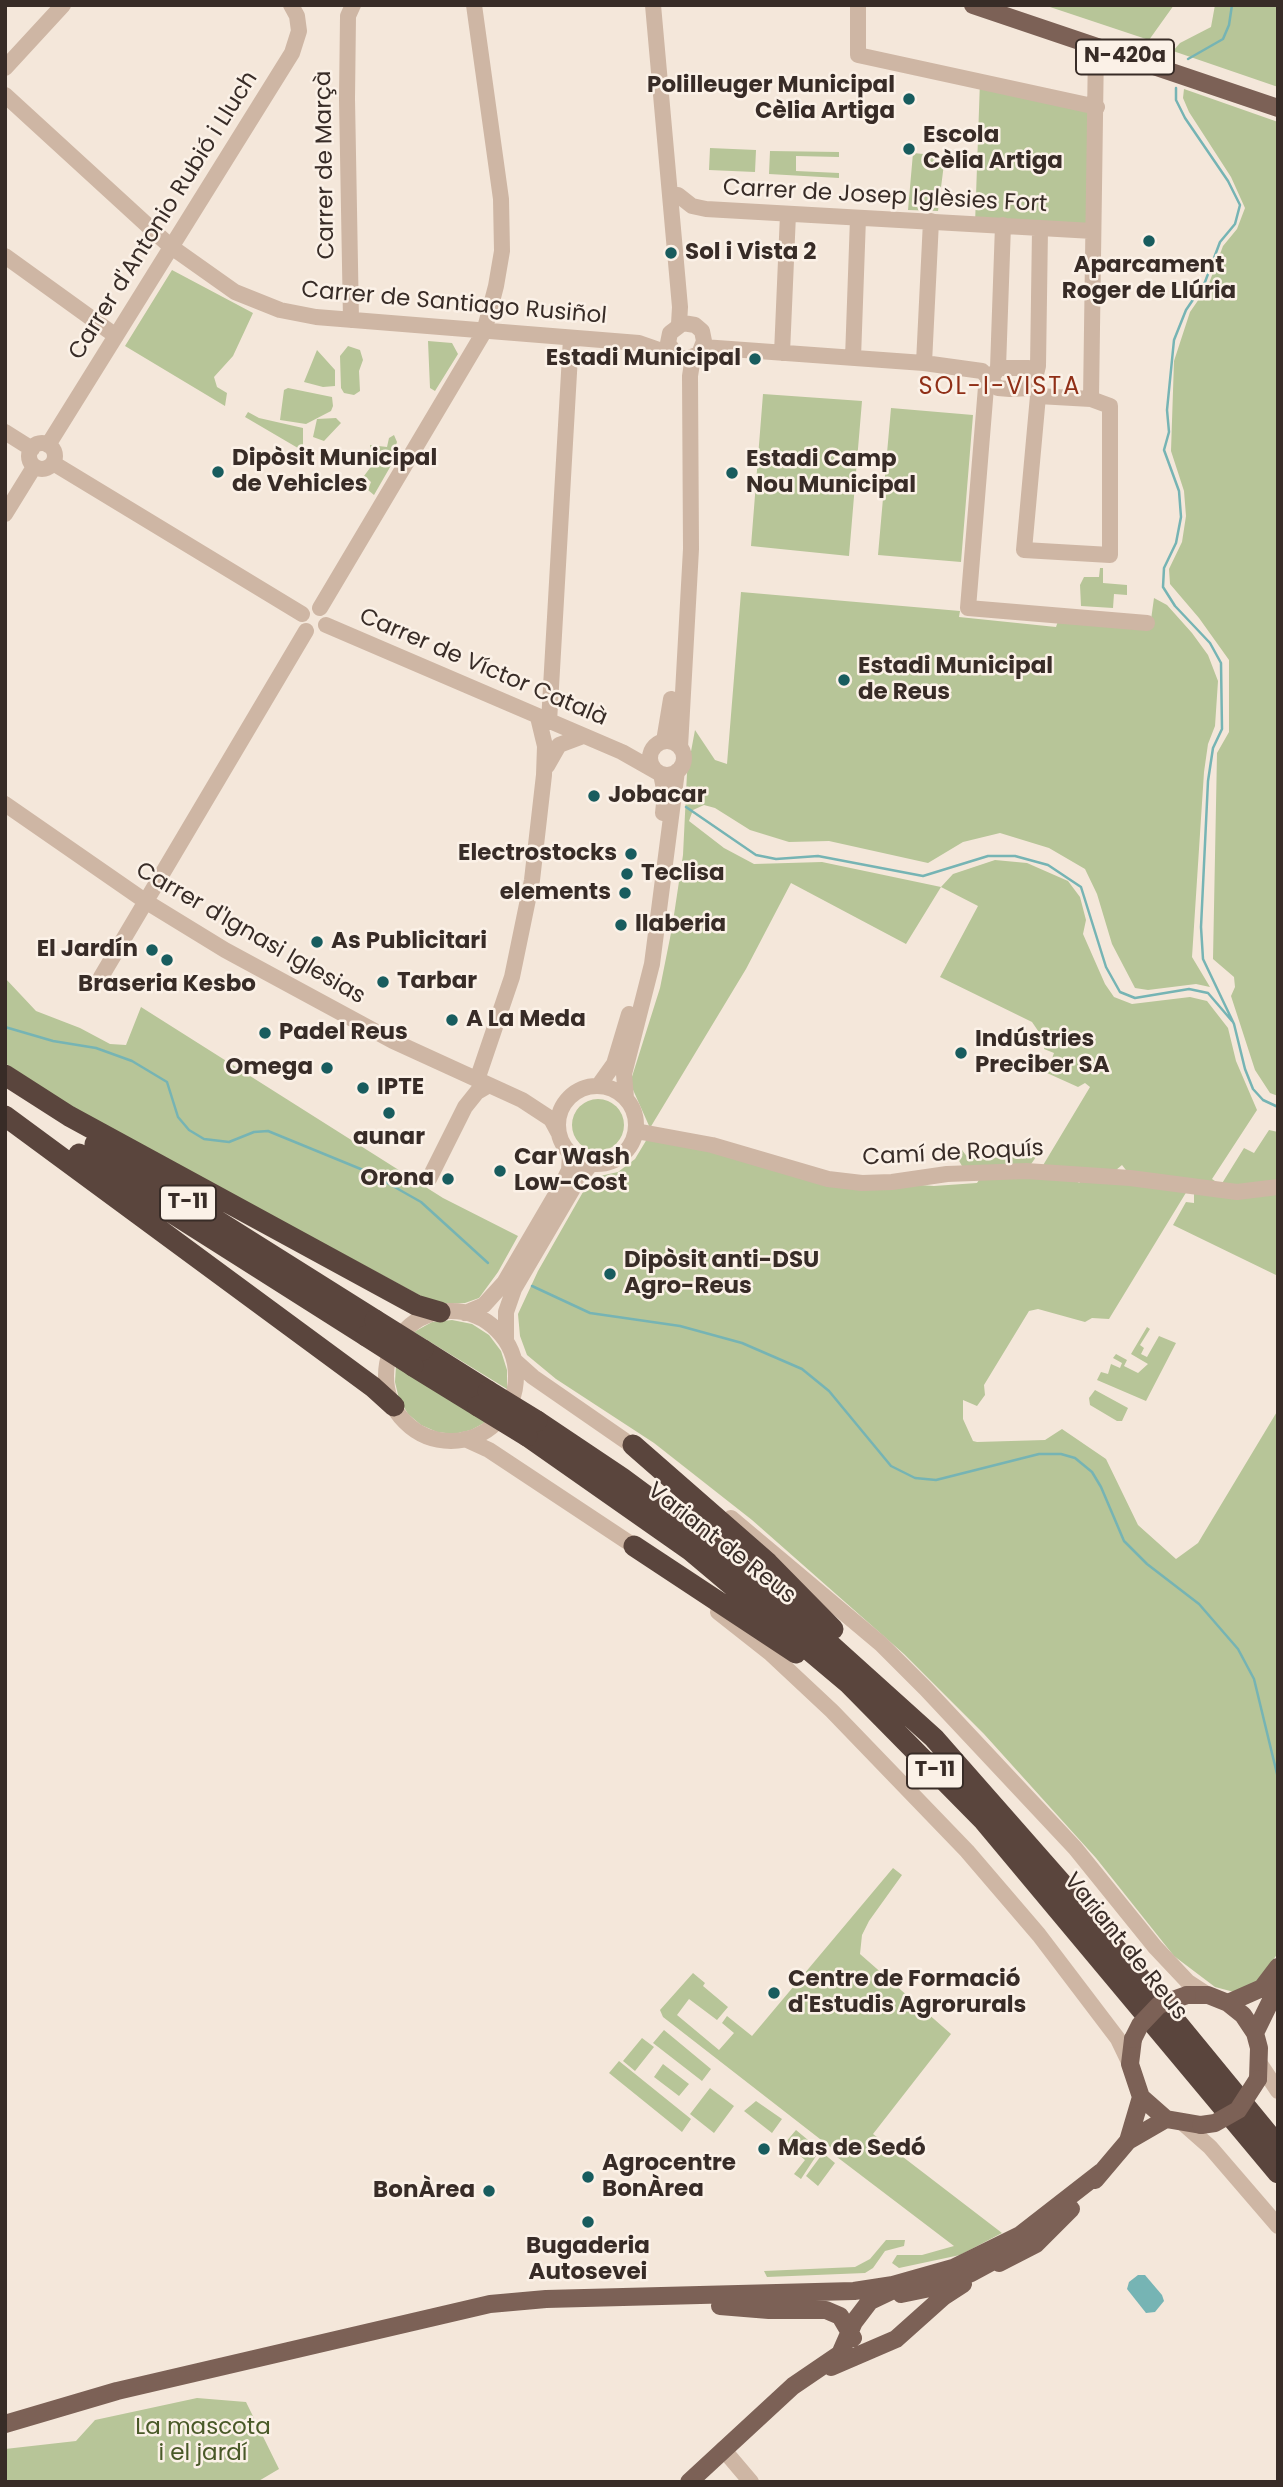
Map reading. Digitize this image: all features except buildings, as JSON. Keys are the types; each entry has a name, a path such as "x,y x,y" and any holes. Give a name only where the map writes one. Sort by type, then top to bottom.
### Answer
{"highway":[{"path":"5,1074 69,1116 416,1305 440,1312"},
{"name":"Variant de Reus","path":"5,1082 370,1328"},
{"name":"Variant de Reus","path":"5,1103 132,1189 370,1328 532,1429 622,1478 782,1601 934,1738 1072,1895 1278,2146"},
{"path":"5,1116 373,1387 394,1406"},
{"name":"Variant de Reus","path":"532,1429 769,1614 848,1683 985,1821 1063,1911 1278,2173"},
{"path":"633,1445 768,1563 916,1709 934,1738"},
{"path":"634,1546 799,1655 933,1769"}],"main road":[{"name":"N-420a","path":"973,5 1278,108"},
{"name":"N-420a","path":"1001,5 1278,100"},
{"path":"1228,2003 1262,1988 1278,1967"},
{"path":"1255,2033 1278,1986"},
{"path":"1187,1995 1208,1995 1228,2003 1243,2015 1255,2033 1259,2071 1238,2110 1215,2123 1193,2125 1166,2119 1141,2096 1130,2064 1133,2039 1149,2014 1159,2005 1187,1995"},
{"path":"1128,2141 1141,2096"},
{"path":"793,2386 896,2339 943,2297 1036,2244 1078,2202 1128,2141 1166,2119"},
{"path":"5,2424 117,2391 490,2304 546,2299 810,2293 893,2285 953,2268 1020,2235 1101,2172"},
{"path":"371,2331 477,2315 870,2301 935,2287 971,2273 1034,2239 1078,2202"},
{"path":"689,2482 793,2386 840,2354 854,2322 870,2301 883,2292 933,2281 968,2267 1021,2240 1049,2214"},
{"path":"715,2306 722,2300 778,2299 810,2293"},
{"path":"546,2299 557,2304 645,2302 676,2307"},
{"path":"715,2306 769,2311 826,2310 840,2316 860,2346 870,2351"}],"street":[{"path":"5,68 63,5"},
{"name":"Carrer d'Antonio Rubió i Lluch","path":"40,447 116,336 295,47 298,24 291,5"},
{"path":"320,608 484,332 496,286 502,230 501,199 474,5"},
{"path":"653,5 680,307 679,328 671,351 689,354"},
{"path":"663,5 678,195 679,328"},
{"path":"858,5 858,55 1097,107"},
{"name":"Carrer de Marçà","path":"351,8 347,112 351,320"},
{"path":"1091,399 1096,47"},
{"name":"Carrer de Santiago Rusiñol","path":"5,95 170,246 235,292 280,310 351,320 639,343 689,354 782,353 924,363 994,374"},
{"name":"Carrer de Josep Iglèsies Fort","path":"678,195 692,206 706,209 1093,231"},
{"path":"782,353 788,214"},
{"path":"853,358 858,218"},
{"path":"924,363 931,221"},
{"path":"1003,225 994,374 998,388 1023,390 1035,384"},
{"path":"1035,384 1110,406 1110,555 1024,550 1035,384 1038,366 1040,229"},
{"path":"5,256 116,336"},
{"path":"465,1313 484,1305 504,1283 562,1184 569,1170 570,1155 558,1132 559,1117 569,1097 599,1085 617,1055 640,976 658,874 666,773 684,758 672,744 691,549 689,354 702,331 679,328"},
{"name":"Carrer de Santiago Rusiñol","path":"639,343 679,328"},
{"path":"429,1179 465,1107 477,1093 476,1080 512,977 532,880 544,775 544,720 571,338"},
{"path":"1035,384 1029,368 994,374 986,387 968,608 1147,622"},
{"path":"5,432 54,453 53,463"},
{"path":"40,447 29,458 34,467 44,469 53,463"},
{"path":"53,463 302,614"},
{"path":"5,514 34,467"},
{"path":"309,607 320,608 327,617 326,625 318,633 306,631 300,622 302,614 309,607"},
{"name":"Carrer de Víctor Català","path":"326,625 666,773"},
{"path":"101,977 306,631"},
{"path":"544,775 553,750 583,736"},
{"path":"666,773 651,765 650,754 654,747 672,744"},
{"name":"Carrer de Víctor Català","path":"622,752 650,754"},
{"path":"626,1098 624,1074 652,964 667,869 666,773"},
{"name":"Carrer d'Ignasi Iglesias","path":"5,804 145,901 309,998 522,1100 547,1107 569,1097"},
{"path":"465,1107 466,1088 476,1080"},
{"path":"570,1155 591,1164 604,1164 616,1159 630,1147 636,1131 635,1114 626,1098 616,1090 599,1085"},
{"name":"Carrer d'Ignasi Iglesias","path":"522,1100 551,1119 558,1132"},
{"name":"Camí de Roquís","path":"636,1131 712,1145 828,1179 862,1183 905,1181 947,1174 1013,1171 1096,1175 1237,1192 1278,1187"},
{"path":"506,1341 506,1312 514,1289 578,1180 591,1164"},
{"path":"465,1440 486,1431 503,1415 514,1394 514,1360 506,1341 488,1323 465,1313 440,1312 410,1326 391,1353 386,1374 394,1406 421,1433 442,1440 465,1440 489,1450 634,1546 769,1653 898,1776 1040,1935 1118,2039 1130,2064"},
{"path":"514,1360 533,1377 713,1503 881,1644 1066,1838 1188,1982 1208,1995"},
{"path":"1259,2071 1278,2091"},
{"path":"1193,2125 1278,2226"},
{"path":"723,2449 751,2482"}],"green space":[{"path":"1044,5 1174,5 1149,40"},
{"path":"1215,5 1278,5 1278,87 1173,51 1180,43 1211,27"},
{"path":"980,81 1097,107 1093,231 975,224"},
{"path":"1184,89 1278,122 1278,1096 1270,1093 1255,1070 1231,996 1235,987 1234,977 1213,959 1217,753 1229,732 1229,660 1170,584 1169,569 1182,542 1186,516 1184,491 1171,451 1174,361 1190,312 1208,286 1223,246 1237,229 1245,208 1231,177 1189,112 1183,98"},
{"path":"710,148 756,150 755,172 709,170"},
{"path":"770,151 839,152 839,157 796,156 796,171 839,173 839,178 769,174"},
{"path":"913,153 945,156 938,211 908,210"},
{"path":"172,270 253,313 233,356 214,377 217,387 227,393 225,406 125,346"},
{"path":"428,341 452,343 458,354 435,391 430,388"},
{"path":"348,346 360,350 363,360 359,371 360,391 354,395 344,393 341,388 340,356"},
{"path":"317,350 335,370 335,386 323,387 304,382"},
{"path":"288,388 332,397 331,411 306,424 280,420 284,390"},
{"path":"763,394 862,401 849,556 751,546"},
{"path":"891,408 973,415 961,562 878,555"},
{"path":"248,412 259,418 303,428 303,451 245,417"},
{"path":"336,418 341,423 324,441 313,437 317,419"},
{"path":"394,435 397,442 394,451 397,455 374,495 368,490 371,482 364,476 378,457 371,451 370,445 387,447 389,438"},
{"path":"1100,568 1103,568 1103,583 1127,585 1127,595 1114,594 1113,608 1081,606 1080,585 1084,577 1099,577"},
{"path":"741,592 960,611 959,617 1056,627 1058,621 1150,627 1154,598 1167,605 1208,655 1218,681 1215,726 1208,744 1204,772 1192,957 1210,987 1196,984 1148,990 1135,988 1112,944 1097,894 1085,869 1049,848 1000,833 963,842 928,863 829,841 789,842 750,830 715,808 704,805 693,810 689,821 724,848 754,864 822,862 941,887 906,944 791,883 746,969 650,1128 630,1083 660,988 672,928 683,855 687,773 695,730 715,760 727,764"},
{"path":"995,860 1027,863 1068,881 1080,897 1086,920 1083,934 1105,984 1114,997 1132,1004 1190,997 1207,1001 1228,1028 1236,1061 1257,1110 1212,1179 1221,1185 1244,1148 1254,1153 1269,1130 1278,1132 1278,1183 1242,1188 1129,1174 1122,1165 1116,1170 1042,1167 1090,1087 1085,1083 1078,1087 1047,1073 1054,1053 1044,1049 1045,1041 1032,1022 940,977 978,906 941,887 953,874"},
{"path":"5,978 36,1011 80,1028 110,1044 126,1045 141,1007 443,1198 518,1236 498,1272 479,1298 465,1303 436,1304 83,1114 5,1063"},
{"path":"598,1099 617,1106 624,1125 617,1144 598,1151 579,1144 572,1125 579,1106"},
{"path":"647,1139 701,1148 804,1177 934,1186 977,1183 982,1175 1075,1179 1079,1183 1085,1178 1187,1191 1109,1319 1092,1318 1085,1322 1038,1309 1029,1311 984,1385 985,1395 977,1406 963,1400 963,1419 973,1441 977,1442 1045,1440 1062,1429 1106,1459 1138,1525 1176,1559 1198,1543 1278,1410 1278,1953 1259,1980 1234,1992 1215,1987 1174,1956 1096,1858 984,1734 904,1654 752,1520 654,1443 556,1379 527,1355 520,1336 518,1314 538,1271 591,1178 618,1172 635,1159"},
{"path":"962,1150 968,1158 1036,1157 1029,1167 962,1166 958,1159"},
{"path":"1278,1191 1278,1276 1173,1225 1186,1202 1194,1203 1194,1192"},
{"path":"452,1320 472,1324 489,1335 501,1351 507,1370 507,1389 414,1332 432,1322"},
{"path":"1147,1327 1150,1329 1140,1345 1144,1348 1141,1354 1147,1357 1159,1336 1176,1343 1146,1401 1097,1380 1101,1372 1108,1374 1111,1364 1120,1368 1122,1363 1113,1358 1116,1354 1127,1360 1124,1366 1138,1373 1148,1364 1131,1354"},
{"path":"396,1365 486,1422 471,1430 454,1434 437,1432 421,1425 408,1414 399,1399 395,1382"},
{"path":"1095,1390 1128,1408 1122,1421 1117,1421 1090,1405 1089,1398"},
{"path":"893,1868 902,1875 869,1921 862,1935 860,1954 951,2034 873,2134 1002,2233 960,2255 899,2268 892,2263 897,2255 922,2255 954,2246 837,2157 838,2153 663,2017 660,2010 693,1973 705,1983 703,1986 728,2007 717,2020 689,1999 677,2015 719,2050 734,2033 722,2023 727,2016 752,2036"},
{"path":"664,2030 711,2069 702,2081 653,2043"},
{"path":"642,2038 654,2047 635,2071 623,2061"},
{"path":"619,2061 691,2119 682,2132 609,2073"},
{"path":"663,2064 689,2084 679,2096 654,2077"},
{"path":"710,2088 734,2106 714,2133 690,2114"},
{"path":"756,2101 782,2119 772,2133 744,2111"},
{"path":"796,2130 820,2150 801,2179 794,2174 805,2160 785,2143"},
{"path":"823,2153 835,2163 818,2186 806,2176"},
{"path":"886,2240 905,2240 904,2246 885,2251 873,2268 865,2273 767,2277 764,2271 855,2267 870,2259"},
{"name":"La mascota i el jardí","path":"197,2398 246,2402 279,2469 257,2482 5,2482 5,2449 76,2441 95,2420"}],"water":[{"path":"1138,2275 1145,2275 1162,2295 1164,2301 1155,2312 1146,2313 1127,2289 1129,2282"}],"waterway":[{"path":"1188,59 1223,39 1229,25 1232,5"},
{"path":"1176,88 1176,100 1185,118 1228,181 1240,205 1235,224 1220,242 1205,282 1186,310 1174,340 1167,410 1169,432 1164,450 1179,491 1181,517 1176,543 1164,568 1163,587 1175,606 1210,643 1221,663 1222,729 1213,748 1208,781 1201,927 1203,959 1234,1024 1253,1089 1263,1100 1278,1107"},
{"path":"686,807 756,855 776,859 818,856 923,876 988,856 1015,856 1048,865 1081,887 1106,967 1120,992 1135,998 1189,989 1208,993 1232,1021"},
{"path":"5,1027 53,1041 96,1048 132,1061 167,1082 178,1117 189,1130 204,1139 229,1142 254,1132 268,1131 368,1172 421,1202 488,1263"},
{"path":"532,1286 590,1313 680,1326 742,1343 802,1369 829,1391 891,1466 915,1478 936,1480 1039,1454 1061,1454 1075,1458 1092,1472 1101,1487 1124,1541 1147,1564 1199,1604 1238,1649 1254,1679 1278,1778"}],"place":[{"name":"Polilleuger Municipal Cèlia Artiga","path":"909,99"},
{"name":"Escola Cèlia Artiga","path":"909,149"},
{"name":"Aparcament Roger de Llúria","path":"1149,241"},
{"name":"Sol i Vista 2","path":"671,253"},
{"name":"Estadi Municipal","path":"755,359"},
{"name":"Dipòsit Municipal de Vehicles","path":"218,472"},
{"name":"Estadi Camp Nou Municipal","path":"732,473"},
{"name":"Estadi Municipal de Reus","path":"844,680"},
{"name":"Jobacar","path":"594,796"},
{"name":"Electrostocks","path":"631,854"},
{"name":"Teclisa","path":"627,874"},
{"name":"elements","path":"625,893"},
{"name":"llaberia","path":"621,925"},
{"name":"As Publicitari","path":"317,942"},
{"name":"El Jardín","path":"152,950"},
{"name":"Braseria Kesbo","path":"167,960"},
{"name":"Tarbar","path":"383,982"},
{"name":"A La Meda","path":"452,1020"},
{"name":"Padel Reus","path":"265,1033"},
{"name":"Indústries Preciber SA","path":"961,1053"},
{"name":"Omega","path":"327,1068"},
{"name":"IPTE","path":"363,1088"},
{"name":"aunar","path":"389,1113"},
{"name":"Car Wash Low-Cost","path":"500,1171"},
{"name":"Orona","path":"448,1179"},
{"name":"Dipòsit anti-DSU Agro-Reus","path":"610,1274"},
{"name":"Centre de Formació d'Estudis Agrorurals","path":"774,1993"},
{"name":"Mas de Sedó","path":"764,2149"},
{"name":"Agrocentre BonÀrea","path":"588,2177"},
{"name":"BonÀrea","path":"489,2191"},
{"name":"Bugaderia Autosevei","path":"588,2222"}],"district":[{"name":"SOL-I-VISTA","path":"1000,388"}]}
